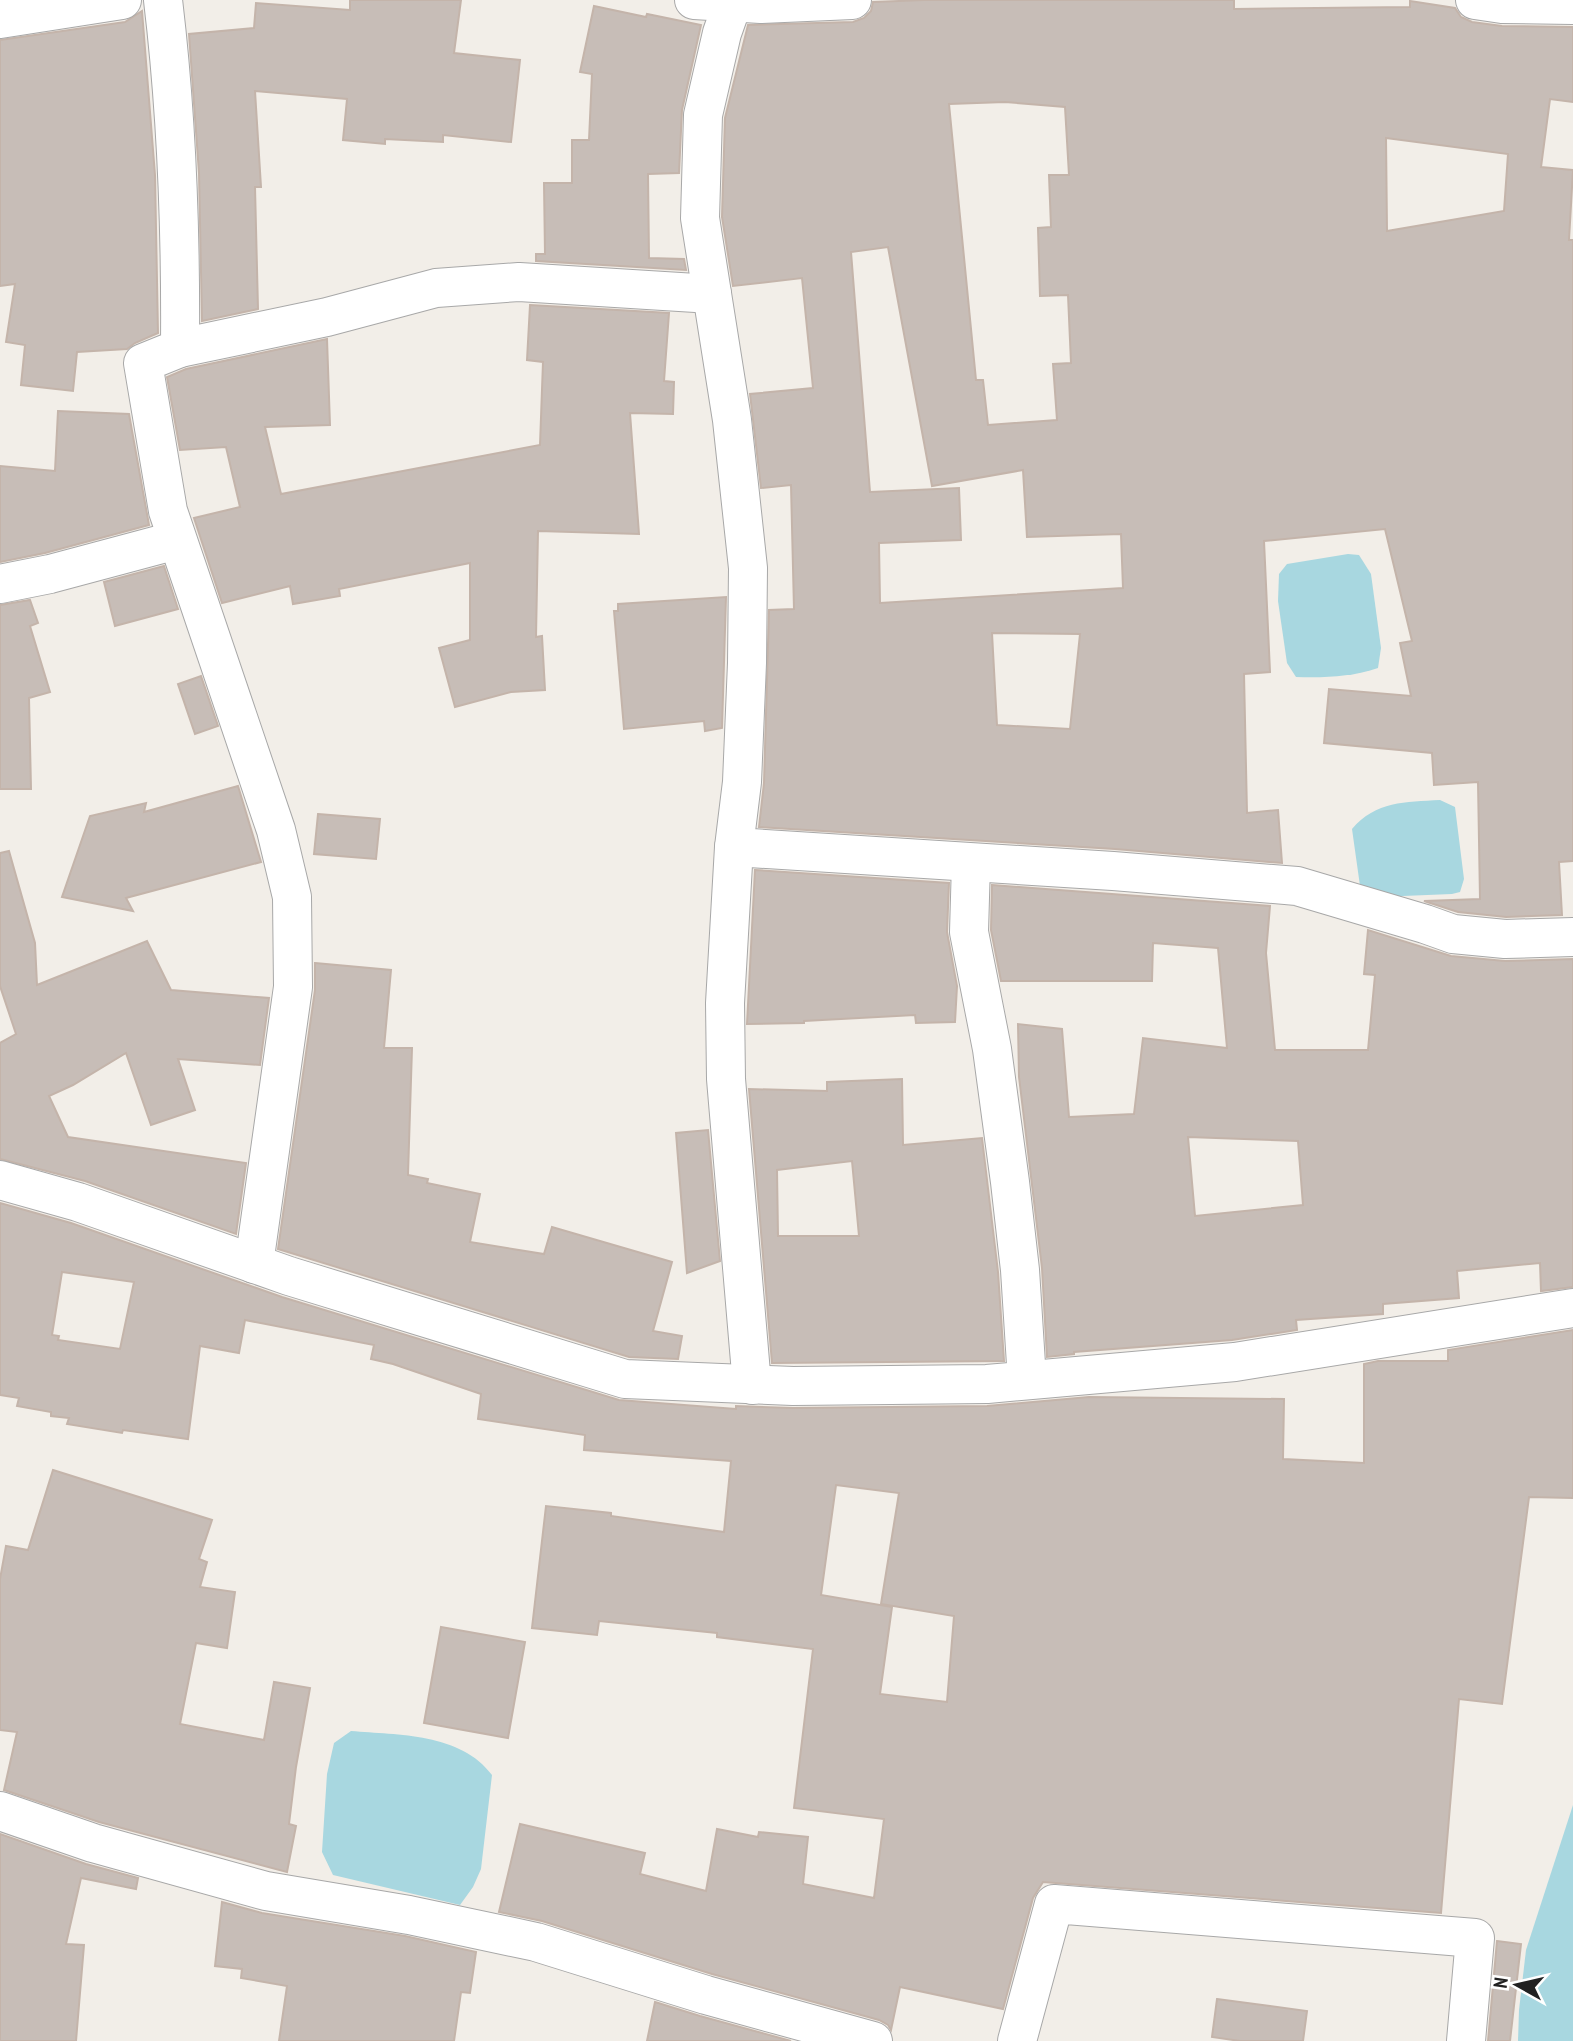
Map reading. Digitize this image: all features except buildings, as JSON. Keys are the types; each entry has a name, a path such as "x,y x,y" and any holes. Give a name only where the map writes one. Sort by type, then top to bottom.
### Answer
{"street":[{"path":"0,19 122,0"},
{"path":"163,0 177,140 181,250 180,348"},
{"path":"694,0 761,4 852,0"},
{"path":"1475,0 1502,4 1573,5"},
{"path":"733,2 722,33 703,115 700,218 732,420 748,568 742,782 734,847 725,1003 726,1079 752,1385"},
{"path":"254,1264 293,987 292,897 276,830 167,511 143,363 180,348 327,317 436,288 519,282 712,294"},
{"path":"0,584 50,574 177,540"},
{"path":"734,847 1297,886 1453,934 1505,939 1573,937"},
{"path":"971,863 969,932 992,1049 1010,1182 1020,1270 1027,1380"},
{"path":"0,1180 78,1202 254,1264 458,1329 625,1379 752,1385 986,1384 1235,1362 1573,1308"},
{"path":"0,1811 93,1843 266,1891 409,1915 536,1942 706,1995 873,2041"},
{"path":"1017,2041 1054,1903 1475,1938 1466,2041"}],"water":[{"path":"1348,554 1359,555 1371,574 1381,648 1378,668 1337,676 1296,677 1287,663 1278,601 1279,574 1287,564"},
{"path":"1440,800 1455,807 1464,879 1460,892 1378,897 1361,893 1352,829 1381,808"},
{"path":"351,1731 408,1736 446,1744 479,1761 492,1775 481,1869 473,1887 460,1905 333,1875 322,1852 327,1774 334,1743"},
{"path":"1573,1805 1573,2041 1518,2041 1526,1950"}]}
